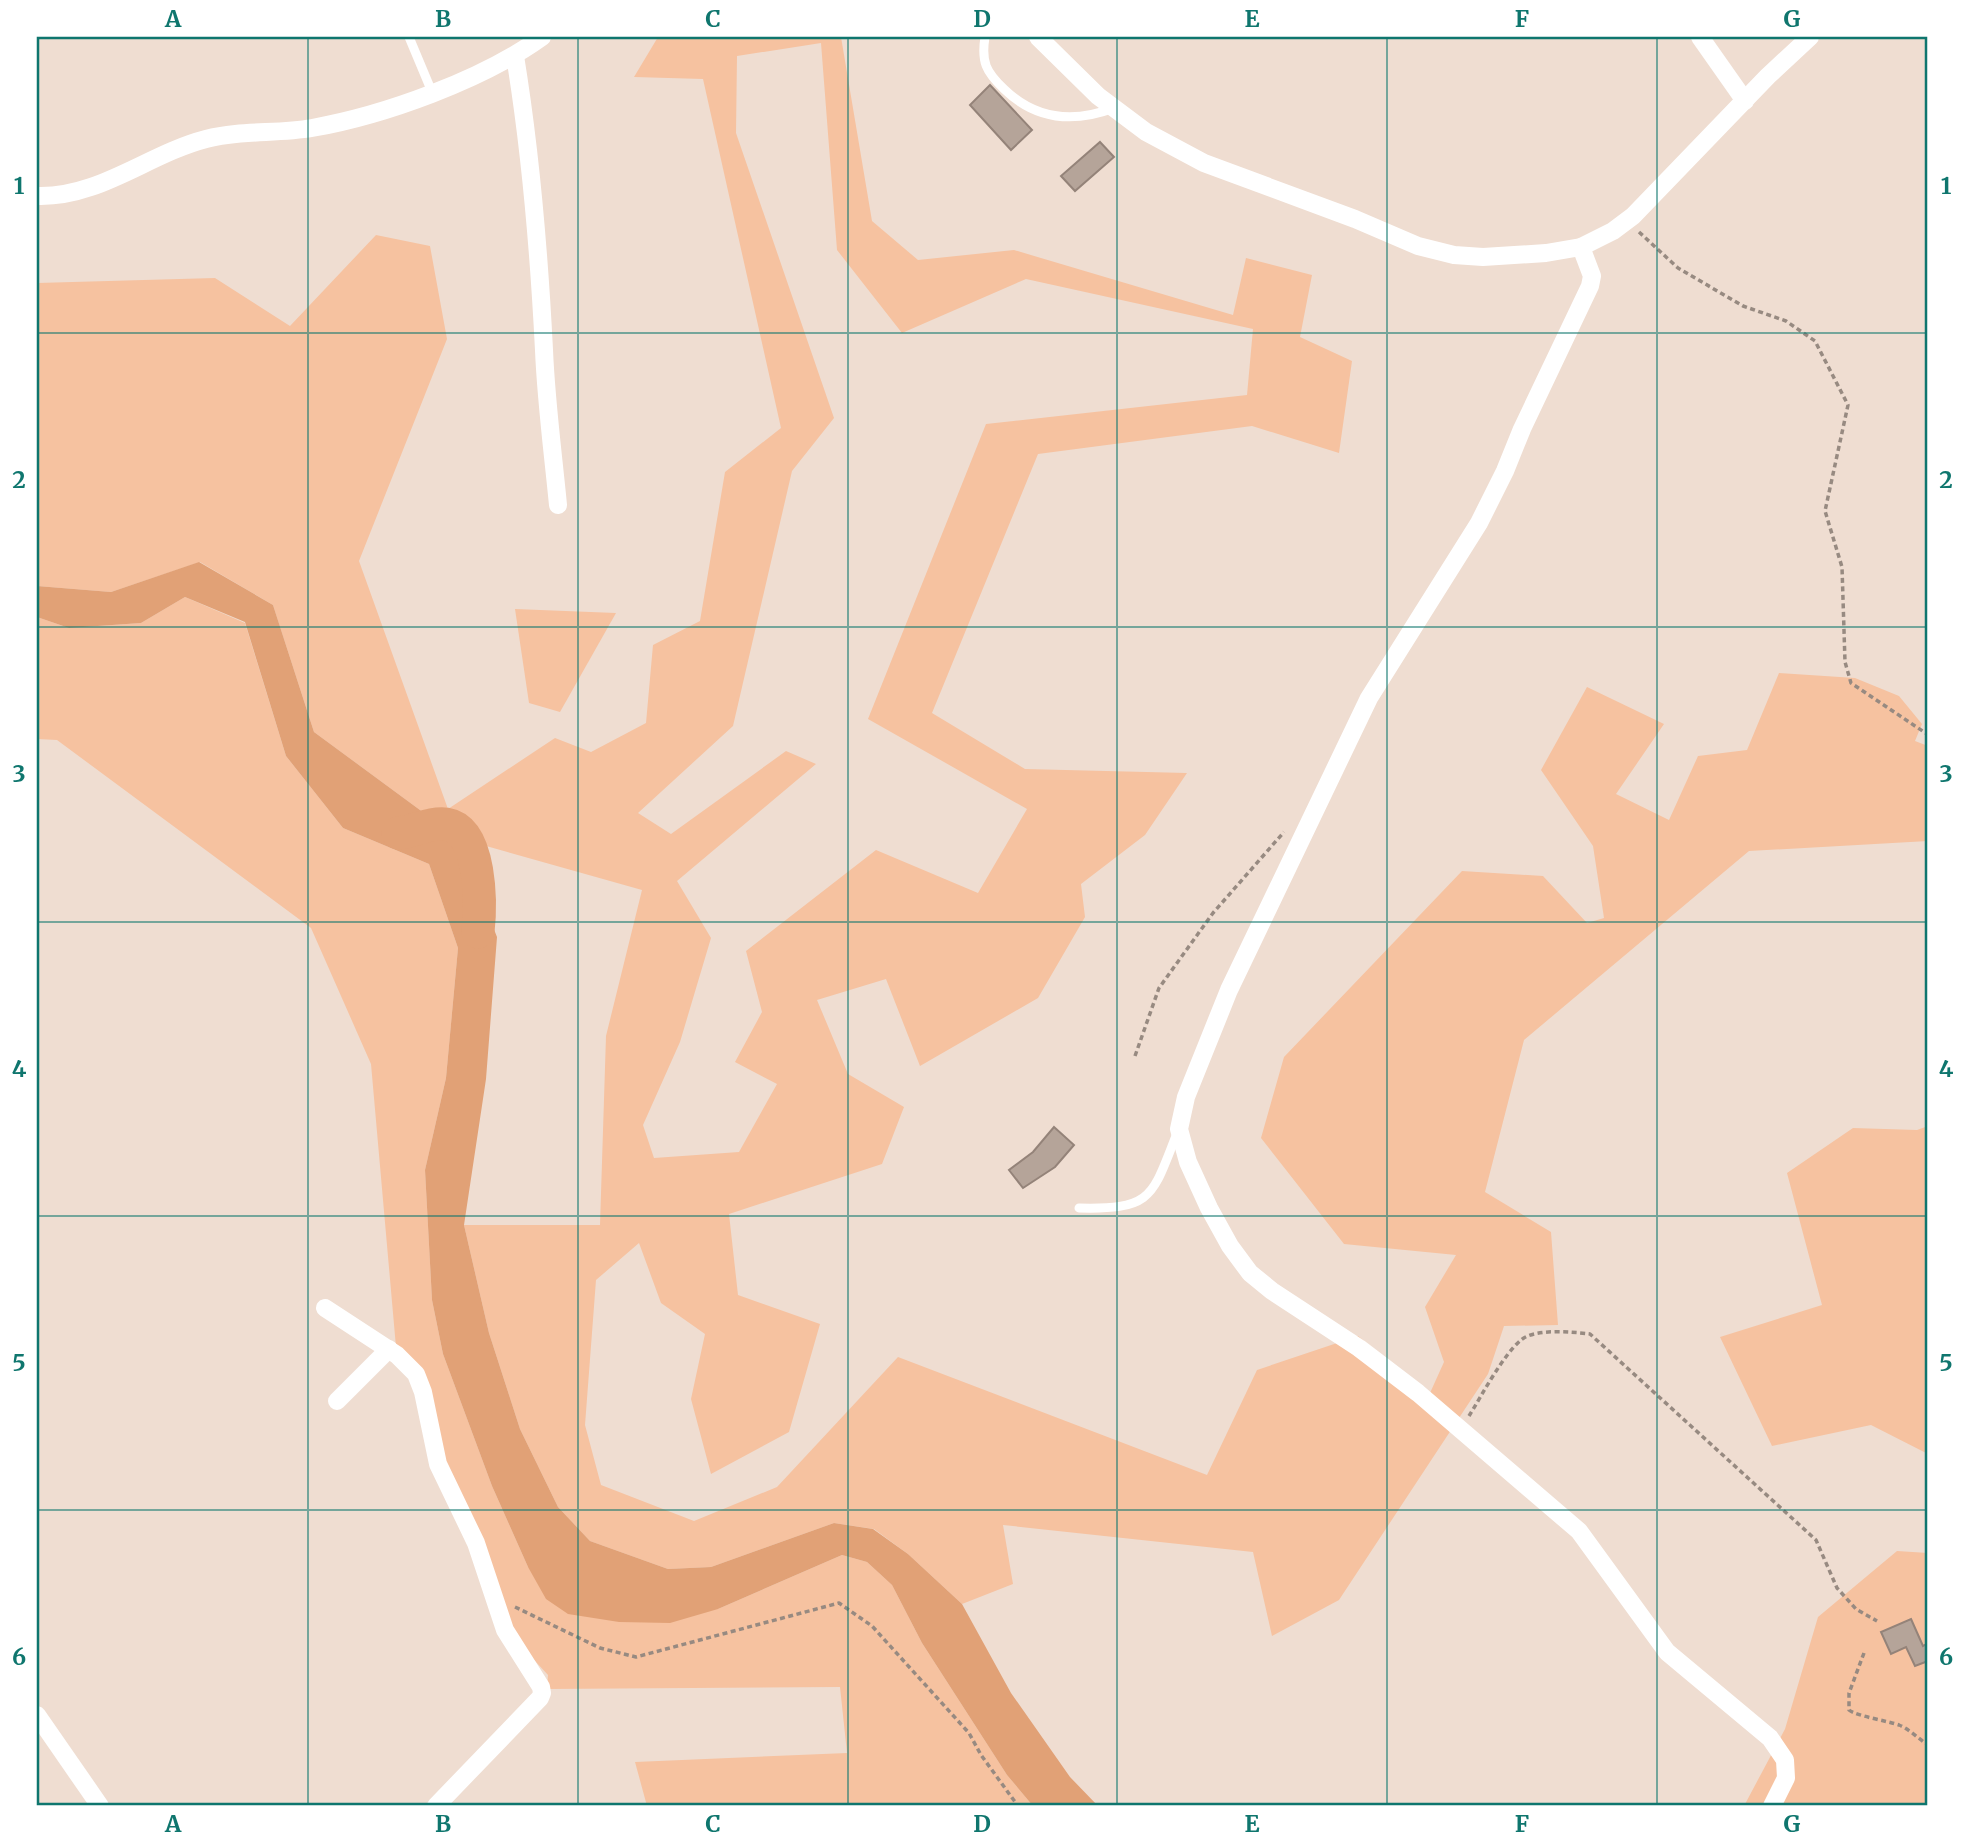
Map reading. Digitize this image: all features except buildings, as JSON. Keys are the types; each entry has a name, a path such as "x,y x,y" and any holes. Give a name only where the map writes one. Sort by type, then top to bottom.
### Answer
{"street":[{"path":"37,196 73,192 99,185 171,150 206,139 311,128 358,117 432,92 515,56 542,37"},
{"path":"1038,37 1098,96 1146,132 1204,163 1355,219 1419,246 1483,257 1546,253 1581,247 1626,221 1810,37"},
{"path":"1700,37 1745,101"},
{"path":"515,56 533,183 558,505"},
{"path":"1581,247 1592,276 1590,286 1479,523 1369,698 1229,990 1186,1097 1179,1129 1188,1162 1209,1208 1230,1246 1250,1273 1359,1348 1461,1430 1579,1531 1667,1652 1770,1738 1785,1760 1786,1778 1772,1806"},
{"path":"325,1308 404,1360 421,1383 439,1464 476,1543 510,1639 535,1676 542,1693 436,1806"},
{"path":"337,1401 389,1349"},
{"path":"37,1715 100,1806"}],"lane":[{"path":"409,37 432,92"},
{"path":"985,37 983,58 989,74 1017,102 1044,114 1075,118 1094,116 1114,108"},
{"path":"1079,1208 1107,1209 1141,1202 1155,1187 1179,1129"}],"path":[{"path":"1626,221 1678,268 1743,306 1787,321 1815,341 1848,405 1825,511 1842,567 1845,662 1851,683 1927,734"},
{"path":"1135,1056 1159,988 1213,913 1292,822"},
{"path":"1461,1430 1492,1377 1522,1338 1560,1330 1590,1334 1816,1540 1837,1588 1856,1609 1877,1621"},
{"path":"493,1597 600,1648 636,1657 839,1603 872,1626 969,1733 981,1755 1018,1806"},
{"path":"1864,1653 1854,1673 1849,1693 1849,1710 1854,1714 1902,1726 1928,1745"}],"shaded area":[{"path":"658,37 841,37 872,221 918,260 1014,250 1233,315 1246,258 1312,275 1300,337 1352,361 1339,453 1252,426 1038,454 932,713 1025,769 1187,773 1145,835 1081,884 1085,917 1038,998 920,1066 886,979 817,1000 848,1074 904,1107 882,1164 729,1214 738,1295 820,1324 789,1432 711,1474 691,1399 705,1334 661,1303 639,1243 596,1280 585,1425 601,1485 694,1521 777,1487 898,1357 1207,1475 1257,1370 1358,1336 1430,1393 1444,1362 1425,1307 1456,1255 1344,1244 1261,1138 1284,1057 1462,871 1543,876 1587,923 1604,918 1593,846 1541,770 1587,687 1664,724 1616,794 1669,820 1698,756 1747,750 1779,673 1855,678 1899,696 1922,724 1915,741 1928,746 1928,841 1749,851 1524,1040 1485,1192 1551,1232 1558,1325 1504,1326 1488,1374 1339,1600 1272,1636 1253,1552 1003,1525 1013,1584 962,1604 908,1554 874,1529 834,1523 711,1567 668,1569 590,1541 558,1507 520,1429 489,1333 464,1225 600,1225 606,1036 642,890 458,838 314,732 273,605 200,562 111,592 37,586 37,283 215,278 290,326 376,235 430,246 447,339 359,561 448,809 555,738 591,752 646,723 653,645 700,621 725,472 781,428 703,79 634,77","holes":["821,43 837,250 902,333 1026,279 1253,329 1247,395 986,424 868,719 1027,809 978,893 876,850 746,951 762,1012 735,1062 777,1084 739,1152 654,1158 643,1125 680,1042 711,938 677,881 816,764 786,751 671,834 638,813 733,726 792,471 834,418 736,133 737,56"]},
{"path":"199,562 273,605 314,732 458,838 497,937 486,1079 464,1225 489,1333 520,1429 558,1507 590,1541 668,1569 711,1567 834,1523 873,1529 908,1554 962,1604 1011,1693 1070,1777 1098,1806 1033,1806 1007,1775 922,1643 892,1585 867,1562 842,1555 718,1609 670,1623 619,1622 568,1614 546,1599 528,1567 492,1486 443,1354 432,1300 425,1170 446,1078 458,948 429,864 343,828 286,756 245,622 185,597 141,623 69,628 37,617 37,586 111,592"},
{"path":"185,597 245,623 286,756 343,828 429,864 458,948 446,1078 425,1170 432,1300 443,1354 492,1486 528,1567 718,1609 842,1555 867,1562 892,1585 922,1643 1007,1775 1033,1806 647,1806 635,1762 847,1753 840,1687 547,1689 548,1675 512,1636 438,1458 424,1382 396,1347 371,1064 311,928 57,740 37,739 37,617 69,628 141,623"},
{"path":"515,609 616,613 560,712 529,703"},
{"path":"1928,1126 1928,1454 1871,1425 1772,1446 1720,1337 1822,1305 1787,1173 1853,1128 1917,1130"},
{"path":"1897,1551 1928,1553 1928,1806 1744,1806 1785,1729 1818,1617"}],"waterway":[{"path":"398,833 434,824 446,824 458,829 467,840 477,870 478,932"}]}
